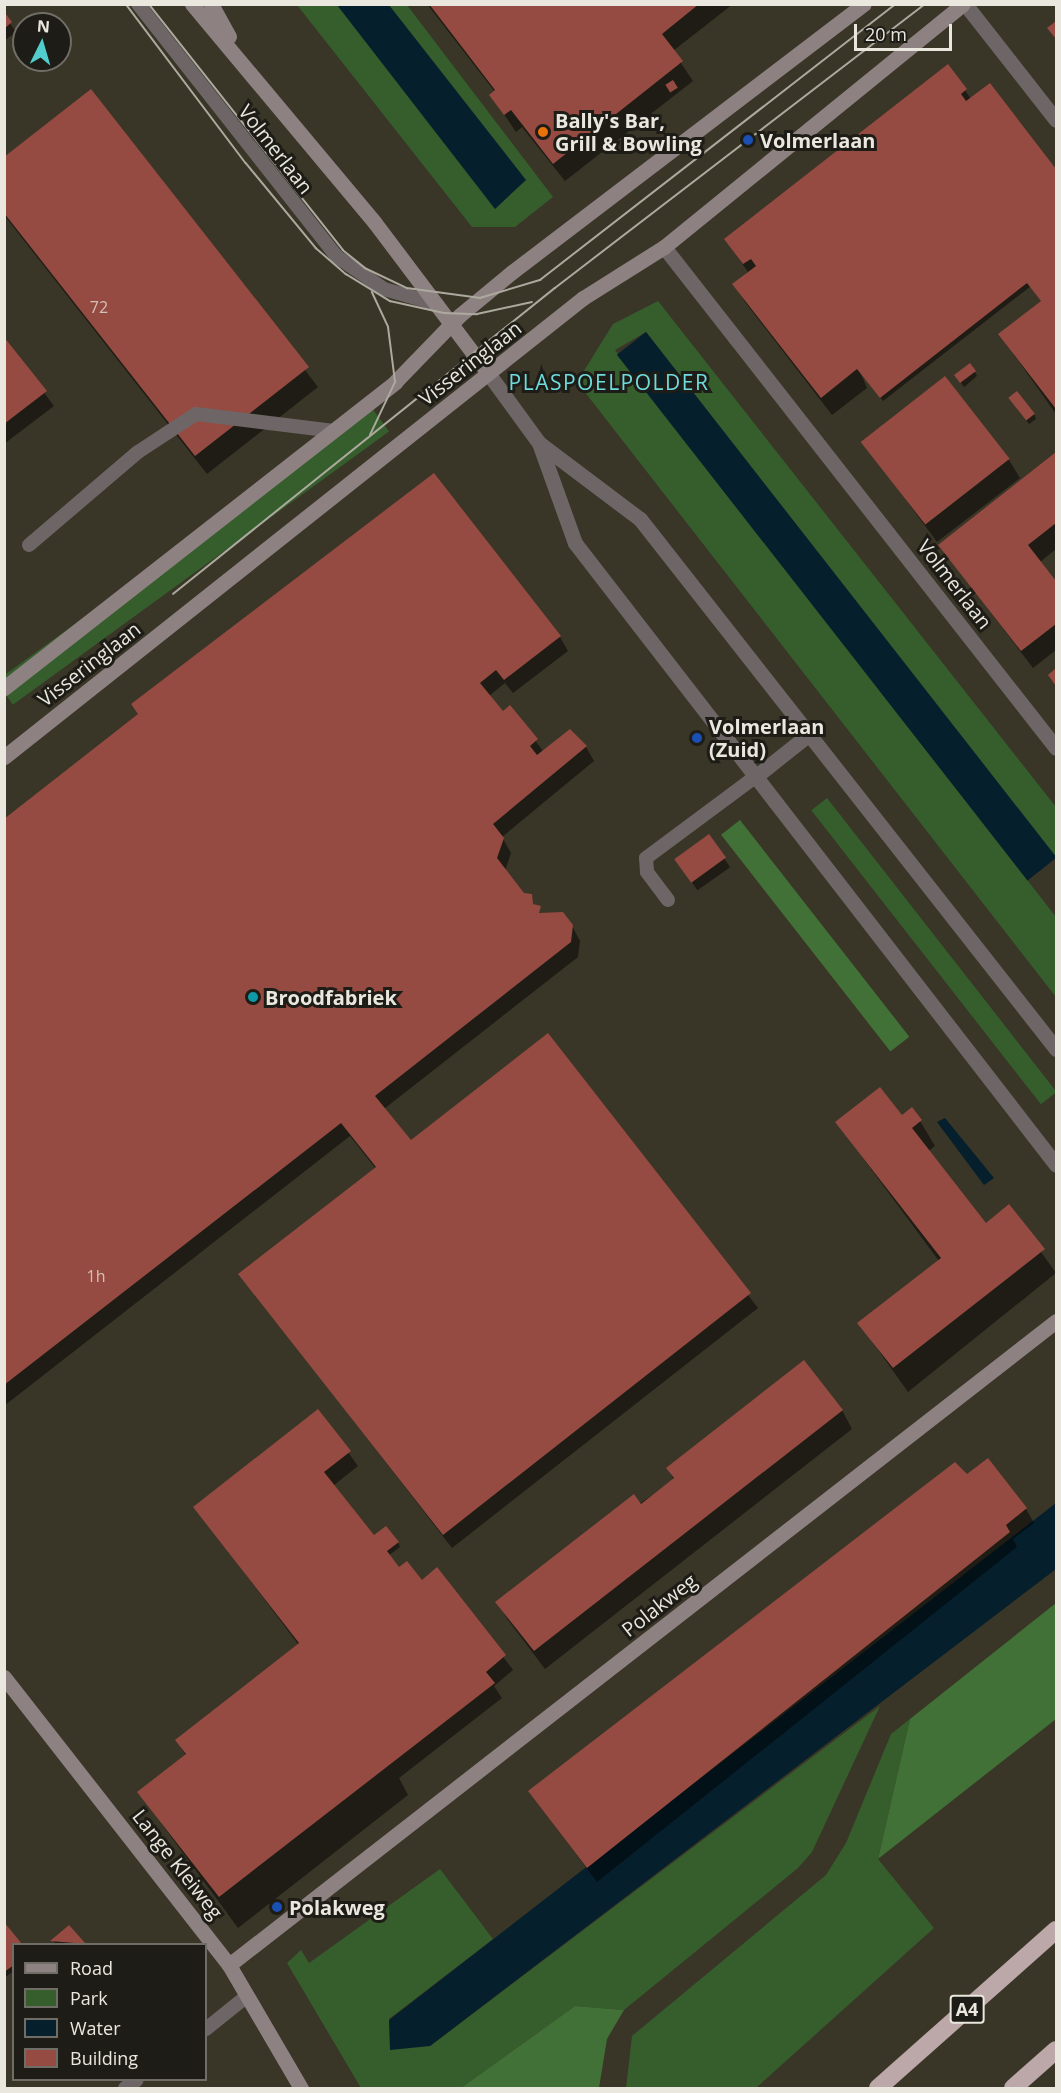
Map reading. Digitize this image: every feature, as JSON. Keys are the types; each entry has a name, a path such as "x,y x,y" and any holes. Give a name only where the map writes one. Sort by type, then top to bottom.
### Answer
{"highway":[{"name":"A4","path":"878,2088 1056,1930"},
{"path":"1013,2088 1056,2050"}],"street":[{"name":"Volmerlaan","path":"192,4 242,60 437,304 539,442 640,519 1056,1049"},
{"name":"Volmerlaan","path":"212,4 242,60"},
{"name":"Visseringlaan","path":"4,688 395,382 452,323 864,4"},
{"name":"Visseringlaan","path":"4,757 582,298 664,247 964,4"},
{"path":"964,4 1056,120"},
{"name":"Volmerlaan","path":"664,247 1056,748"},
{"name":"Volmerlaan","path":"539,442 575,543 1056,1165"},
{"path":"755,777 809,734"},
{"name":"Polakweg","path":"229,1965 1056,1322"},
{"name":"Lange Kleiweg","path":"4,1677 229,1965 301,2088"}],"lane":[{"name":"Volmerlaan","path":"138,4 336,256 384,289 437,304"},
{"path":"29,545 138,452 196,414 334,430"},
{"path":"668,900 647,872 646,858 755,777"},
{"path":"207,2028 247,1996"}],"green space":[{"path":"297,5 407,5 553,197 515,227 472,227"},
{"path":"658,301 1056,807 1056,858 646,332 615,350 1056,917 1056,997 577,382 613,324"},
{"path":"372,408 389,431 13,705 4,693 4,675"},
{"path":"827,798 1056,1091 1041,1104 811,810"},
{"path":"740,820 909,1037 890,1051 721,835"},
{"path":"1056,1603 1056,1719 878,1859 910,1719"},
{"path":"880,1706 812,1852 798,1868 624,2010 575,2006 461,2088 361,2088 287,1963 301,1950 309,1963 440,1869 493,1939 389,2019 430,2046"},
{"path":"910,1719 878,1859 934,1928 756,2088 626,2088 632,2036 826,1875 846,1843 891,1734"},
{"path":"575,2006 624,2010 607,2039 599,2088 461,2088"}],"water":[{"path":"337,5 389,5 526,180 495,209"},
{"path":"646,332 1056,857 1027,880 617,355"},
{"path":"945,1118 994,1178 984,1185 937,1122"},
{"path":"1056,1503 1056,1569 430,2046 390,2050 389,2020"}],"building":[{"path":"429,4 699,4 662,34 683,61 553,164 511,110 504,115 489,95 495,90"},
{"path":"5,13 12,22 5,28"},
{"path":"1056,21 1056,39 1047,28"},
{"path":"948,64 967,89 961,94 966,101 990,83 1056,169 1056,409 998,334 1041,301 1027,283 880,398 857,369 821,398 732,284 756,266 751,259 743,264 724,239"},
{"path":"673,80 678,88 670,92 665,85"},
{"path":"91,89 309,367 195,456 4,213 4,157"},
{"path":"4,337 47,391 4,424"},
{"path":"970,363 976,371 960,383 954,375"},
{"path":"945,376 1010,459 925,525 861,442"},
{"path":"1017,391 1035,414 1026,421 1008,398"},
{"path":"1056,452 1056,523 1028,545 1056,581 1056,624 1021,651 938,545"},
{"name":"Broodfabriek","path":"434,473 561,636 504,680 496,670 480,683 503,711 510,705 538,739 530,746 537,755 570,729 587,746 493,824 504,838 497,858 524,893 532,894 533,904 541,906 539,913 563,912 573,925 571,942 375,1096 411,1140 548,1033 751,1293 443,1535 238,1274 376,1167 341,1123 4,1385 4,819 138,714 131,704"},
{"path":"1056,668 1056,686 1048,675"},
{"path":"709,834 726,857 691,883 674,859"},
{"path":"880,1087 902,1115 912,1107 922,1120 912,1128 986,1223 1009,1204 1045,1249 893,1368 857,1323 941,1258 835,1122"},
{"path":"804,1360 843,1410 534,1651 495,1602 634,1494 641,1504 674,1478 666,1468"},
{"path":"318,1409 351,1451 324,1472 374,1535 386,1526 399,1542 387,1551 399,1567 407,1561 422,1580 437,1567 506,1655 486,1672 495,1683 219,1897 137,1792 186,1754 175,1740 299,1643 193,1507"},
{"path":"988,1458 1027,1508 1006,1525 1010,1532 587,1868 528,1791 955,1462 967,1474"},
{"path":"4,1922 21,1943 12,1943 12,1966 4,1972"},
{"path":"69,1925 85,1943 74,1943 50,1941"}],"tram line":[{"path":"126,4 246,163 316,248 346,274 390,301 444,313 477,314 532,302"},
{"path":"149,4 343,250 365,268 407,288 480,298 540,280 896,4"},
{"path":"173,594 555,288 925,4"},
{"path":"370,435 395,382 388,327 372,292"}],"place":[{"name":"Bally's Bar, Grill & Bowling","path":"543,132"},
{"name":"Volmerlaan","path":"748,140"},
{"name":"Volmerlaan (Zuid)","path":"697,738"},
{"name":"Broodfabriek","path":"253,997"},
{"name":"Polakweg","path":"277,1907"}],"district":[{"name":"PLASPOELPOLDER","path":"609,382"}]}
